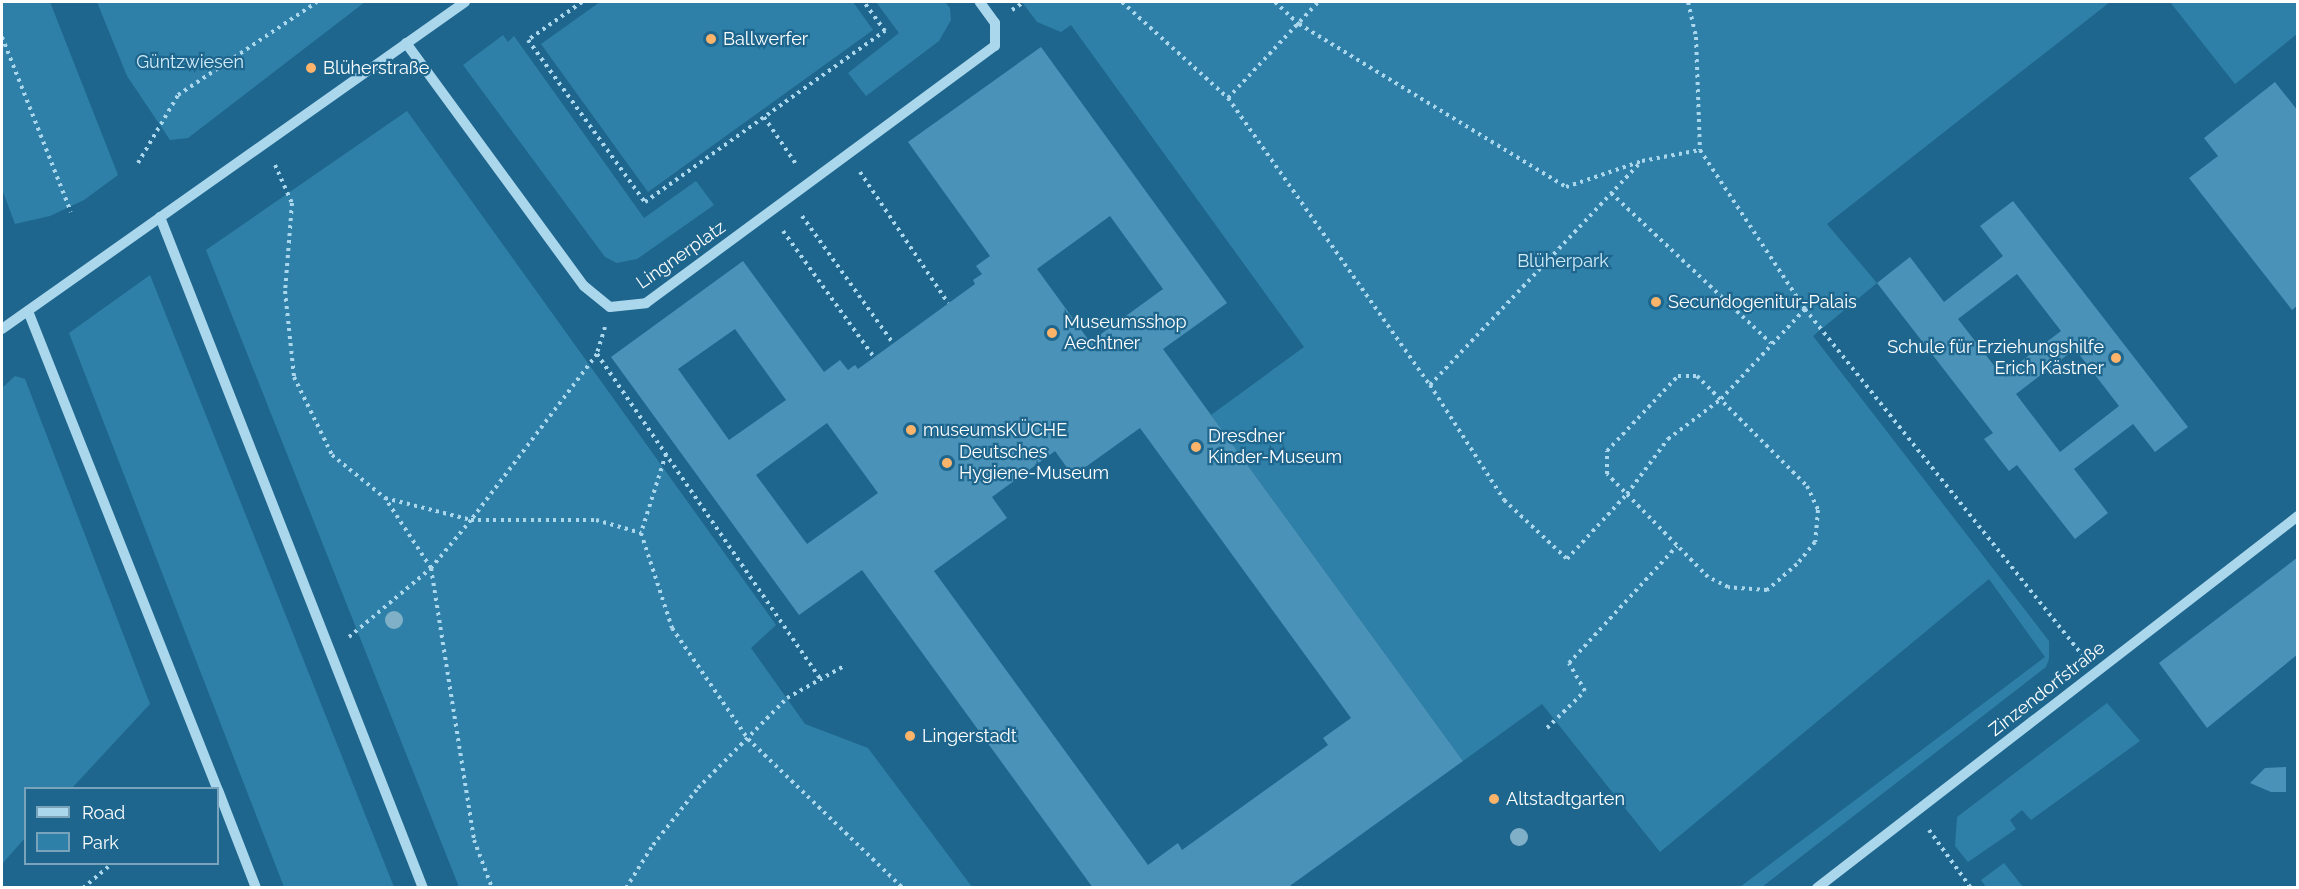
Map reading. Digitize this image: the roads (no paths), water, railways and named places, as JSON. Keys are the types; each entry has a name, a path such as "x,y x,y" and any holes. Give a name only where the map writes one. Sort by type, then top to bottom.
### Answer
{"street":[{"path":"2,329 465,2"},
{"name":"Lingnerplatz","path":"406,43 584,286 610,307 646,303 995,46 995,23 980,2"},
{"path":"160,217 423,888"},
{"path":"28,311 216,787"},
{"name":"Zinzendorfstraße","path":"1817,888 2298,516"},
{"path":"219,794 256,888"}],"place":[{"name":"Ballwerfer","path":"711,39"},
{"name":"Blüherstraße","path":"311,68"},
{"name":"Secundogenitur-Palais","path":"1656,302"},
{"name":"Museumsshop Aechtner","path":"1052,333"},
{"name":"Schule für Erziehungshilfe Erich Kästner","path":"2116,358"},
{"name":"museumsKÜCHE","path":"911,430"},
{"name":"Dresdner Kinder-Museum","path":"1196,447"},
{"name":"Deutsches Hygiene-Museum","path":"947,463"},
{"name":"Lingerstadt","path":"910,736"},
{"name":"Altstadtgarten","path":"1494,799"}],"park label":[{"name":"Güntzwiesen","path":"190,62"},
{"name":"Blüherpark","path":"1563,261"}]}
